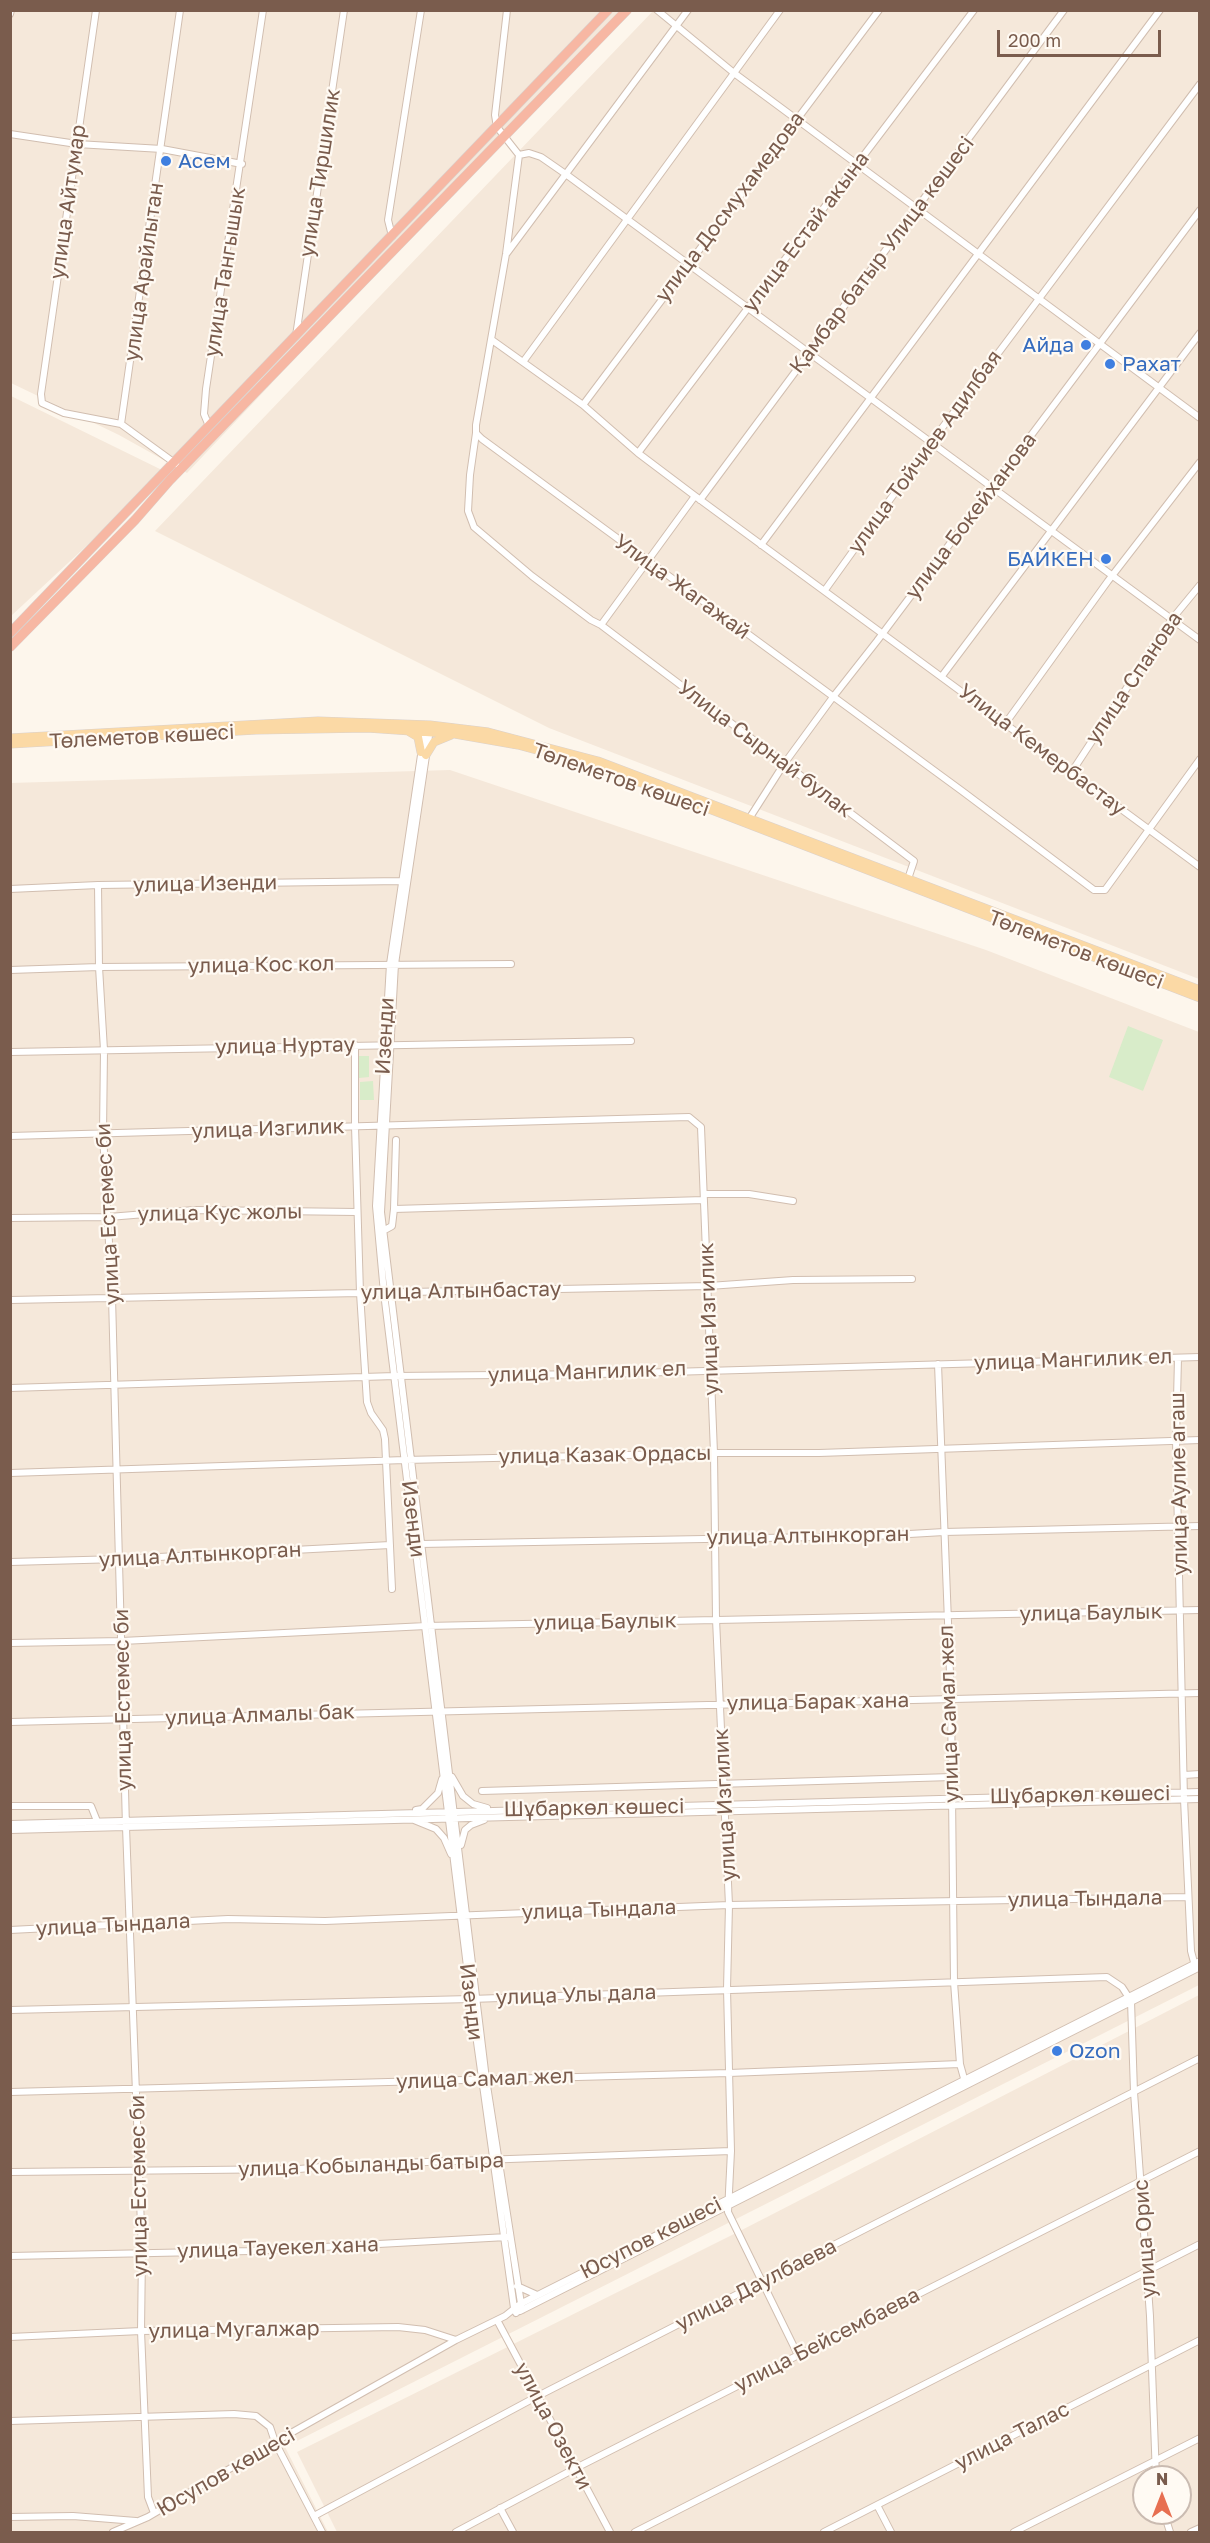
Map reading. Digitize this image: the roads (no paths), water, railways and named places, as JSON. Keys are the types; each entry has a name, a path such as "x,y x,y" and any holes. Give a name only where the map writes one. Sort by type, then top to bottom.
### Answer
{"highway":[{"path":"10,633 608,10"},
{"path":"10,648 627,10"}],"main road":[{"name":"Төлеметов көшесі","path":"10,738 318,721 488,732 573,753 1200,998"},
{"name":"Төлеметов көшесі","path":"10,744 277,730 427,728 518,746 597,767 748,820 1200,990"},
{"path":"398,729 414,733 420,742 423,754"},
{"path":"423,754 434,742 455,734"}],"street":[{"name":"улица Айтумар","path":"96,10 41,394 42,403 64,413 121,424"},
{"name":"улица Арайлытан","path":"121,424 180,10"},
{"name":"улица Тангышык","path":"209,426 204,414 206,389 242,164 263,10"},
{"name":"улица Тиршилик","path":"296,336 344,10"},
{"path":"392,236 388,220 421,10"},
{"path":"507,10 495,115 497,127 519,155 529,153 541,157 567,175 991,489 1200,640"},
{"path":"657,10 734,73 1200,418"},
{"path":"507,254 688,10"},
{"path":"523,362 780,10"},
{"name":"улица Досмухамедова","path":"583,405 879,10"},
{"name":"улица Естай акына","path":"638,453 974,10"},
{"name":"Қамбар батыр Улица көшесі","path":"601,625 808,354 1064,10"},
{"path":"761,545 1160,10"},
{"name":"улица Тойчиев Адилбая","path":"825,590 930,444 1200,84"},
{"path":"10,134 77,144 162,149 242,164"},
{"name":"Улица Сырнай булак","path":"519,155 507,254 481,387 470,475 468,511 474,527 532,576 601,625 914,861 908,879"},
{"name":"улица Бокейханова","path":"748,820 784,764 833,697 1200,210"},
{"path":"942,676 1200,333"},
{"name":"Улица Кемербастау","path":"492,340 583,405 638,453 761,545 1200,867"},
{"path":"121,424 182,468"},
{"name":"Улица Жагажай","path":"477,433 648,562 1094,890 1105,890 1150,830"},
{"path":"1005,724 1113,575 1200,462"},
{"name":"улица Спанова","path":"1071,773 1172,619 1200,585"},
{"name":"Изенди","path":"427,728 392,964 376,1206 440,1710 473,1999 518,2308"},
{"path":"1150,830 1200,759"},
{"name":"улица Изенди","path":"10,889 98,885 403,881"},
{"name":"улица Естемес би","path":"98,885 99,967 104,1050 104,1134 115,1386 126,1823 142,2253 141,2331 144,2419 148,2497 154,2513"},
{"name":"улица Кос кол","path":"10,970 99,967 511,964"},
{"name":"улица Нуртау","path":"10,1052 631,1041"},
{"path":"355,1045 357,1212 367,1402 370,1413 383,1430 392,1589"},
{"name":"улица Изгилик","path":"10,1136 689,1117 701,1127 709,1286 716,1619 729,1905 727,1989 731,2151 729,2206"},
{"path":"380,1232 392,1226 396,1140"},
{"path":"394,1209 749,1194 793,1201"},
{"name":"улица Кус жолы","path":"10,1218 109,1217 194,1210 357,1212"},
{"name":"улица Алтынбастау","path":"10,1300 709,1286 793,1280 912,1279"},
{"name":"улица Мангилик ел","path":"10,1388 398,1376 599,1374 710,1369 1200,1357"},
{"name":"улица Аулие агаш","path":"1178,1358 1176,1440 1182,1611 1184,1796 1188,1896 1197,1965"},
{"name":"улица Самал жел","path":"938,1364 951,1699 954,1982 960,2064 965,2082"},
{"name":"улица Казак Ордасы","path":"10,1473 408,1460 714,1453 762,1454 1200,1440"},
{"name":"улица Алтынкорган","path":"419,1544 875,1536 944,1532 1200,1526"},
{"name":"улица Алтынкорган","path":"10,1562 120,1559 390,1545"},
{"name":"улица Баулык","path":"10,1643 122,1641 429,1625 1200,1610"},
{"name":"улица Барак хана","path":"440,1710 1200,1693"},
{"name":"улица Алмалы бак","path":"10,1722 440,1710"},
{"path":"446,1771 463,1796 473,1804 496,1810"},
{"path":"407,1816 422,1809 438,1794 446,1771"},
{"path":"1184,1775 1200,1774"},
{"path":"482,1791 952,1777"},
{"name":"Шұбаркөл көшесі","path":"1184,1796 1200,1792"},
{"name":"Шұбаркөл көшесі","path":"451,1815 496,1818 724,1808 1184,1796 1200,1799"},
{"path":"10,1806 91,1806 97,1821"},
{"name":"Шұбаркөл көшесі","path":"10,1830 126,1823 451,1815 496,1810 724,1808"},
{"path":"407,1816 436,1830 444,1838 457,1863"},
{"path":"457,1863 465,1830 478,1822 496,1818"},
{"name":"Шұбаркөл көшесі","path":"10,1824 97,1821 126,1823"},
{"name":"улица Тындала","path":"10,1929 228,1919 325,1922 729,1905 1188,1896"},
{"name":"Юсупов көшесі","path":"113,2532 154,2513 275,2442 456,2340 505,2316 538,2295 1197,1965"},
{"name":"улица Улы дала","path":"10,2010 473,1999 1107,1977 1115,1981 1129,1999"},
{"name":"улица Орис","path":"1129,1999 1147,2272 1155,2465"},
{"name":"улица Даулбаева","path":"314,2516 536,2397 1200,2058"},
{"name":"улица Самал жел","path":"10,2092 729,2073 960,2064"},
{"name":"Юсупов көшесі","path":"518,2308 729,2206 965,2082"},
{"name":"улица Кобыланды батыра","path":"10,2172 299,2169 344,2164 731,2151"},
{"name":"улица Бейсембаева","path":"456,2532 576,2468 1200,2151"},
{"path":"729,2206 729,2219 798,2355"},
{"name":"Изенди","path":"507,2237 517,2286 518,2308"},
{"name":"улица Тауекел хана","path":"10,2256 250,2251 507,2237"},
{"path":"636,2532 1200,2244"},
{"path":"517,2286 538,2295"},
{"name":"улица Озекти","path":"497,2320 536,2397 610,2532"},
{"name":"улица Мугалжар","path":"10,2337 141,2331 398,2327 425,2330 456,2340"},
{"name":"улица Талас","path":"824,2532 1200,2340"},
{"path":"10,2421 144,2419 234,2414 256,2416 270,2427 275,2442 320,2532"},
{"path":"1014,2532 1200,2438"},
{"path":"877,2505 891,2532"},
{"path":"500,2508 513,2532"},
{"path":"10,2517 73,2516 138,2521"},
{"path":"1191,2532 1200,2528"}],"place":[{"name":"Асем","path":"166,161"},
{"name":"Айда","path":"1086,345"},
{"name":"Рахат","path":"1110,364"},
{"name":"БАЙКЕН","path":"1106,559"},
{"name":"Ozon","path":"1057,2051"}]}
